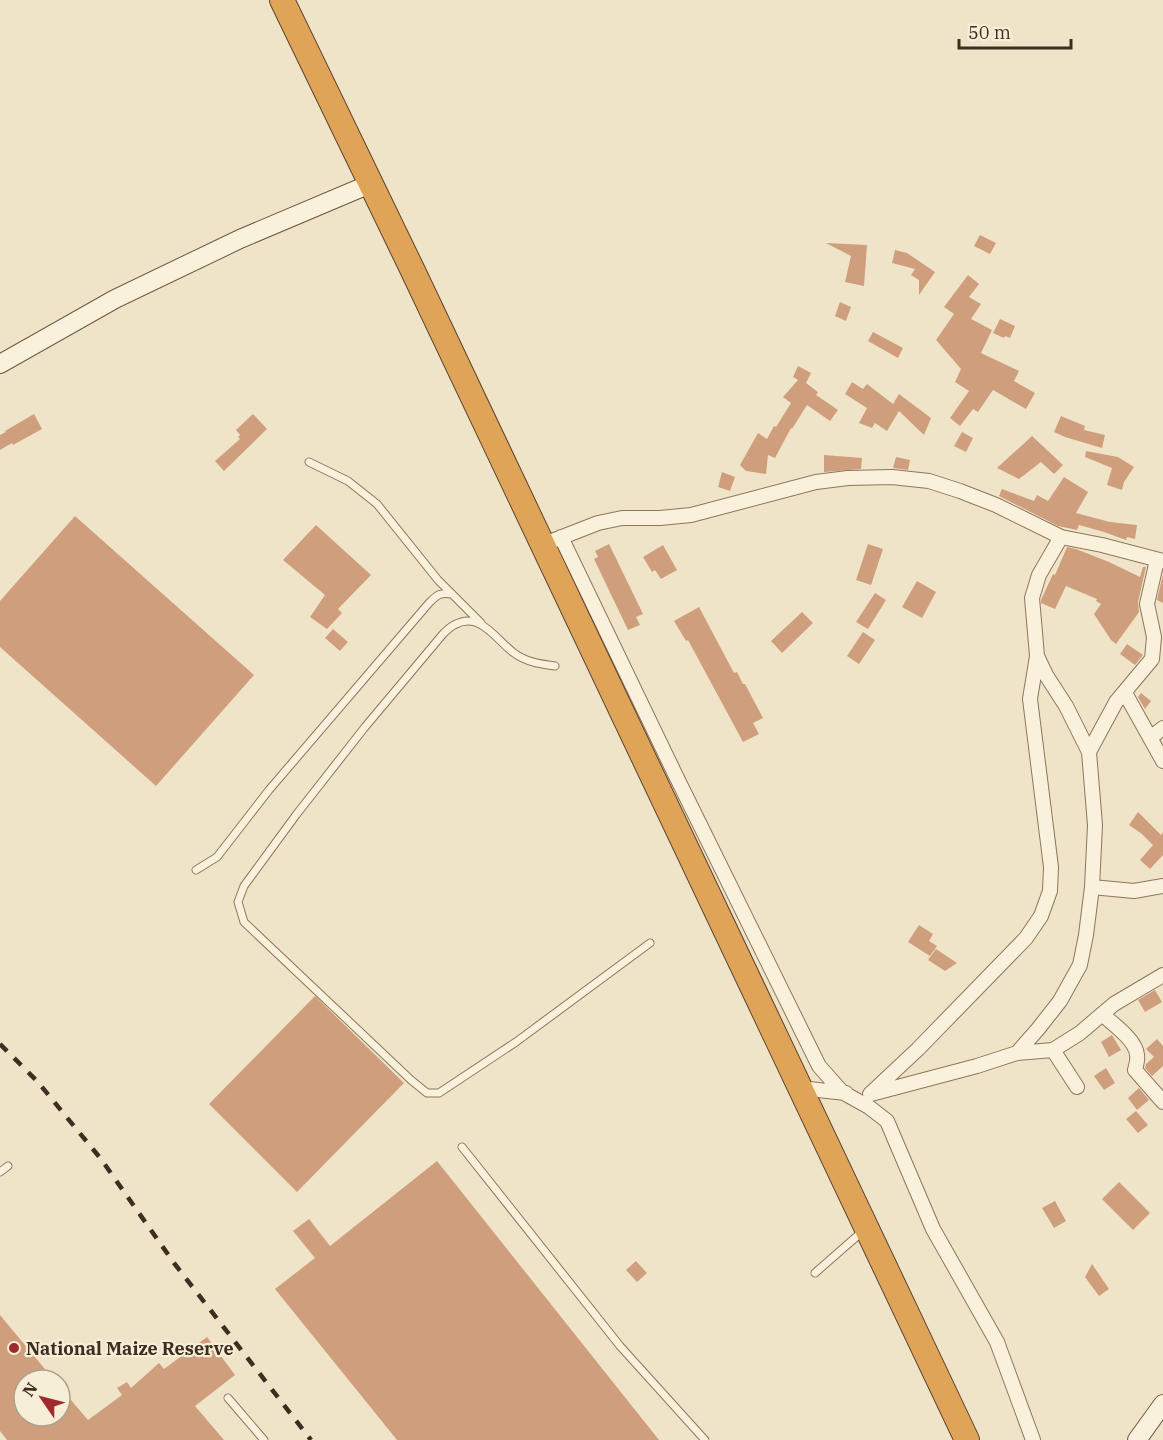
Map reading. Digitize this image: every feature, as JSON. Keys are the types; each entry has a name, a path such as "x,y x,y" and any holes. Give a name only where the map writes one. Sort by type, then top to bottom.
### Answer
{"highway":[{"path":"282,0 418,281 551,542 800,1088 967,1440"}],"street":[{"path":"0,364 115,299 240,239 370,184"},
{"path":"1033,1440 997,1342 933,1229 887,1121 870,1107 842,1092 819,1066 680,784 551,542 598,523 622,518 691,515 816,482 848,478 892,477 928,481 960,491 1061,537 1160,560 1147,604 1154,637 1152,659 1116,702 1089,752"},
{"path":"870,1094 918,1049 1026,938 1041,916 1050,891 1051,867 1029,699 1037,656 1032,598 1039,575 1061,537"},
{"path":"1017,1053 1060,1001 1080,965 1092,887 1095,825 1089,752 1037,656"},
{"path":"1125,693 1163,761"},
{"path":"1150,738 1163,728"},
{"path":"1092,887 1134,891 1163,886"},
{"path":"800,1088 870,1094 1017,1053 1053,1050 1080,1033 1114,1004 1163,975"},
{"path":"1102,1014 1132,1043 1137,1055 1135,1070 1163,1102"},
{"path":"1053,1050 1077,1087"},
{"path":"1137,1440 1163,1404"}],"lane":[{"path":"309,462 348,481 377,504 431,572 513,652 526,660 555,666"},
{"path":"196,870 217,857 269,790 429,603 444,593 453,594"},
{"path":"483,625 470,621 455,624 443,634 365,727 244,886 238,902 244,922 411,1080 428,1093 439,1093 516,1042 650,943"},
{"path":"462,1148 620,1346 705,1440"},
{"path":"0,1172 9,1166"},
{"path":"815,1273 867,1228"},
{"path":"228,1398 264,1440"}],"building":[{"path":"980,235 996,243 990,254 974,246"},
{"path":"826,243 867,245 864,286 845,282 851,256"},
{"path":"895,250 907,253 935,272 919,295 919,280 911,275 915,269 892,263"},
{"path":"968,275 979,284 969,297 981,304 971,319 992,330 981,353 1019,371 1014,381 1035,393 1026,409 993,390 978,412 973,409 960,426 950,418 969,391 955,382 961,369 936,340 954,314 944,307"},
{"path":"840,302 851,307 846,321 835,316"},
{"path":"1000,319 1015,326 1010,338 993,333"},
{"path":"873,332 903,348 898,358 868,341"},
{"path":"798,366 811,373 806,383 818,392 816,395 838,410 830,421 807,405 791,428 775,458 768,455 766,474 746,471 740,465 758,433 767,439 791,403 783,397 798,380 793,377"},
{"path":"852,382 863,389 867,384 893,404 899,394 931,418 924,435 899,411 887,431 875,423 872,428 859,423 867,408 845,394"},
{"path":"34,414 42,429 0,450 0,435"},
{"path":"253,414 267,429 224,471 215,461 240,439 236,430"},
{"path":"1061,416 1085,426 1084,430 1105,435 1102,448 1054,432"},
{"path":"962,432 973,438 966,452 954,446"},
{"path":"1032,436 1063,465 1054,474 1041,462 1019,479 997,468"},
{"path":"1086,451 1118,457 1134,467 1124,482 1122,490 1107,485 1112,468 1085,457"},
{"path":"824,455 862,458 861,469 824,472"},
{"path":"896,457 910,460 908,470 893,468"},
{"path":"722,472 735,477 730,491 718,487"},
{"path":"1064,477 1088,492 1076,513 1110,522 1137,525 1135,539 1127,537 1126,540 1079,525 1077,530 1058,526 999,496 1002,489 1034,501 1037,495 1048,501"},
{"path":"75,516 254,675 156,786 0,647 0,601"},
{"path":"316,525 371,575 338,609 342,613 327,629 310,617 325,595 283,560"},
{"path":"609,544 643,614 636,617 640,625 628,630 594,559 598,557 595,551"},
{"path":"868,544 883,549 871,585 856,580"},
{"path":"663,545 677,570 661,579 655,570 652,572 643,557"},
{"path":"1067,547 1109,562 1140,577 1143,567 1146,567 1138,602 1139,612 1116,644 1094,614 1101,604 1096,601 1097,599 1066,586 1055,609 1041,603"},
{"path":"1163,574 1163,603 1157,600"},
{"path":"917,581 936,592 922,618 902,607"},
{"path":"875,593 886,600 868,629 856,622"},
{"path":"699,607 734,673 737,672 745,684 763,718 753,723 759,734 743,742 688,640 686,641 674,621"},
{"path":"802,612 813,623 782,653 771,641"},
{"path":"333,629 348,642 340,651 325,638"},
{"path":"863,632 875,640 859,664 847,656"},
{"path":"1127,644 1143,655 1135,665 1120,654"},
{"path":"1141,693 1151,701 1145,709 1138,697"},
{"path":"1138,812 1161,835 1163,832 1163,855 1150,869 1140,860 1153,845 1129,825"},
{"path":"919,925 933,934 929,941 937,946 930,956 908,942"},
{"path":"936,949 957,963 945,971 928,960"},
{"path":"1155,990 1162,1002 1145,1012 1138,1000"},
{"path":"315,996 404,1083 297,1192 209,1104"},
{"path":"1112,1035 1121,1050 1109,1057 1101,1042"},
{"path":"1157,1039 1163,1046 1163,1066 1152,1076 1145,1068 1154,1057 1146,1049"},
{"path":"1106,1068 1115,1083 1104,1090 1094,1076"},
{"path":"1139,1088 1149,1100 1137,1110 1128,1098"},
{"path":"1136,1111 1148,1125 1138,1133 1126,1119"},
{"path":"437,1161 659,1440 397,1440 275,1289 315,1258 293,1231 309,1219 330,1246"},
{"path":"1119,1182 1150,1213 1133,1230 1102,1199"},
{"path":"1055,1201 1066,1221 1054,1228 1042,1208"},
{"path":"636,1261 647,1273 637,1282 626,1270"},
{"path":"1092,1264 1109,1289 1099,1296 1085,1277"},
{"path":"0,1315 44,1368 12,1368 12,1428 72,1428 72,1401 88,1420 122,1395 117,1388 127,1382 131,1388 159,1363 164,1369 207,1337 235,1375 195,1406 224,1440 7,1440 0,1431"}],"railway":[{"path":"0,1044 37,1081 101,1159 174,1263 311,1440"}],"place":[{"name":"National Maize Reserve","path":"14,1348"}]}
